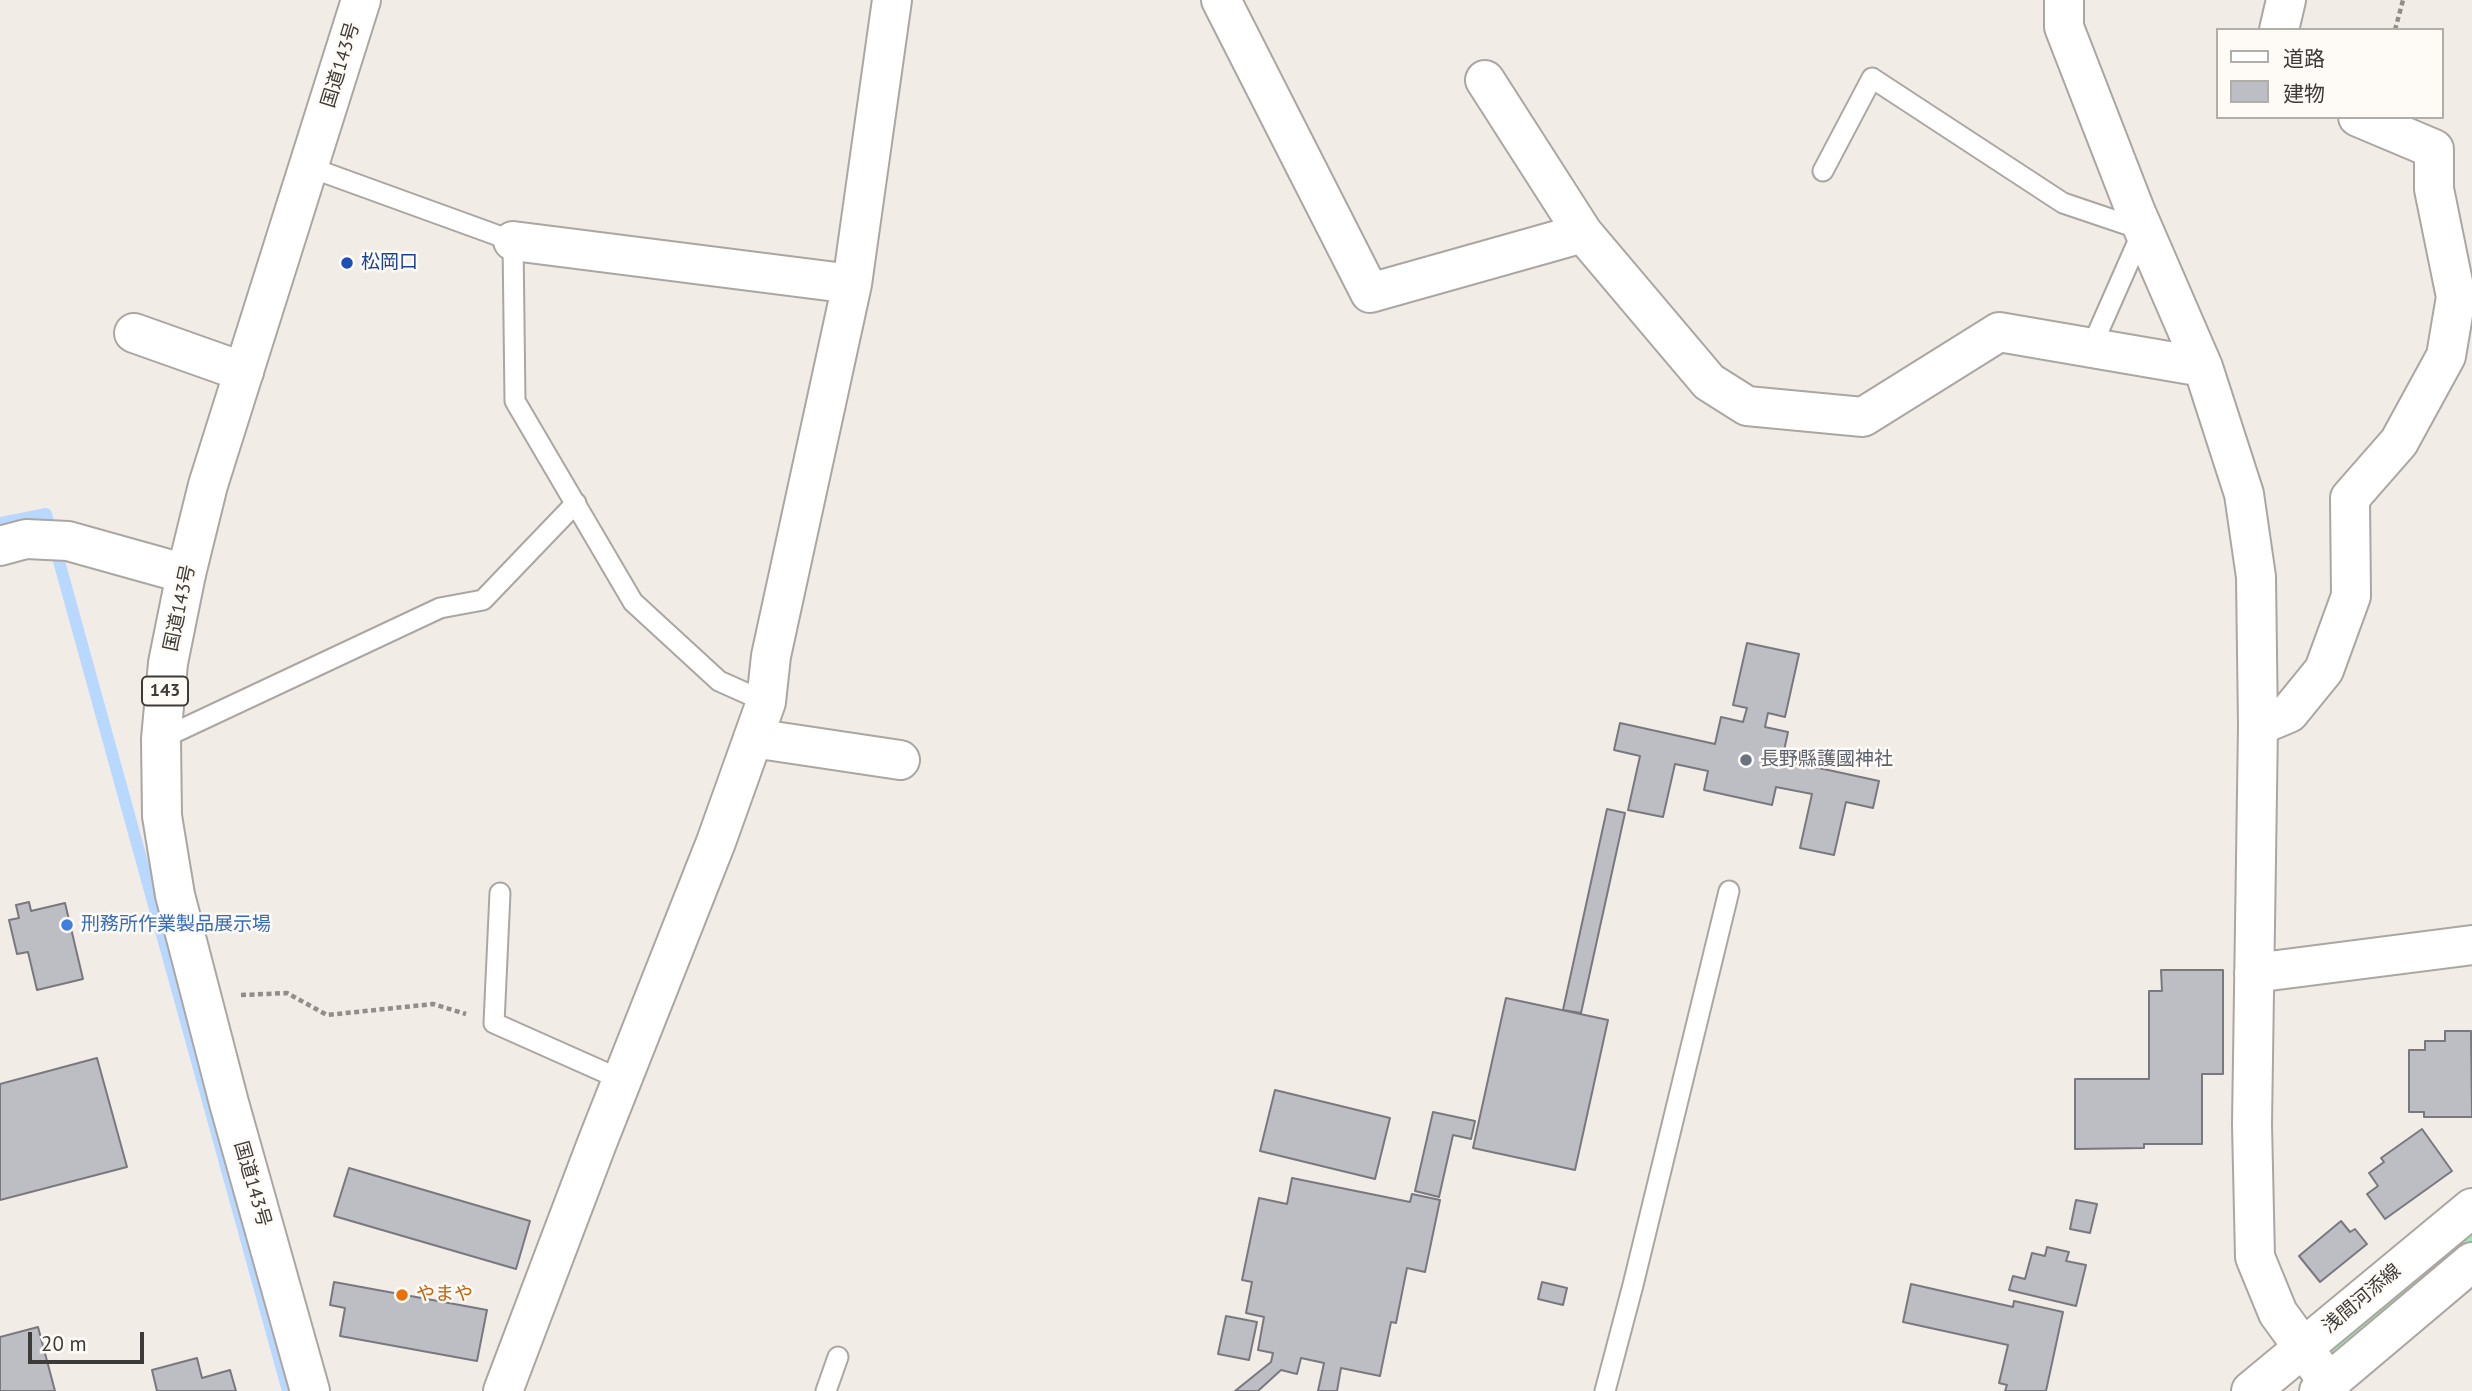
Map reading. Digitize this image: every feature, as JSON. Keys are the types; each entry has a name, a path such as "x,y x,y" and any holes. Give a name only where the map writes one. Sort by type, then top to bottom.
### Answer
{"main road":[{"name":"国道143号","path":"310,1391 229,1103 176,895 162,816 161,739 168,663 208,485 361,0"},
{"path":"503,1391 716,842 766,702 771,656 852,284 892,0"},
{"path":"1222,0 1370,293 1583,233"},
{"path":"2064,0 2064,27 2144,230 2203,367 2244,494 2256,577 2259,726 2252,1124 2255,1257 2278,1313 2324,1387 2468,1274"},
{"path":"2279,28 2286,0"},
{"path":"1485,80 1583,233 1709,382 1746,406 1863,417 1999,332 2203,367"},
{"path":"2259,726 2289,713 2324,670 2351,596 2350,498 2399,442 2446,356 2456,297 2459,249 2434,189 2434,149 2363,119"},
{"path":"513,241 852,284"},
{"path":"134,333 244,372"},
{"path":"13,543 68,541 186,574"},
{"path":"753,738 900,760"},
{"path":"2254,973 2472,945"},
{"name":"浅間河添線","path":"2251,1391 2472,1208"}],"lane":[{"path":"1822,171 1872,78 2063,203 2144,230 2091,348"},
{"path":"309,167 513,241 515,401 633,602 719,681 766,702"},
{"path":"161,739 440,608 483,600 576,503"},
{"path":"1605,1391 1729,891"},
{"path":"500,893 494,1023 622,1080"},
{"path":"826,1391 838,1357"}],"path":[{"path":"2396,28 2403,0"},
{"path":"201,997 287,993 327,1015 433,1004 494,1023"}],"green space":[{"path":"2472,1225 2472,1241 2336,1354 2328,1352"}],"building":[{"path":"1747,643 1799,654 1785,717 1768,713 1765,727 1788,732 1782,760 1879,781 1873,808 1846,802 1834,855 1800,848 1812,794 1776,787 1772,805 1704,790 1708,771 1675,764 1663,817 1628,810 1640,756 1614,750 1620,723 1715,744 1721,717 1743,722 1747,708 1733,705"},
{"path":"1607,809 1625,813 1581,1013 1563,1010"},
{"path":"29,902 31,911 65,903 83,979 37,990 28,952 17,954 9,920 19,918 16,905"},
{"path":"2161,970 2223,970 2223,1074 2202,1074 2202,1144 2144,1144 2144,1148 2075,1149 2075,1079 2149,1079 2149,991 2162,991"},
{"path":"1506,998 1608,1020 1575,1170 1473,1148"},
{"path":"2445,1031 2471,1031 2472,1117 2424,1117 2424,1112 2409,1112 2409,1050 2425,1050 2425,1041 2445,1041"},
{"path":"97,1058 127,1167 0,1200 0,1084"},
{"path":"1275,1090 1390,1118 1375,1179 1260,1151"},
{"path":"1433,1112 1475,1121 1471,1139 1453,1135 1439,1197 1415,1191"},
{"path":"2422,1129 2452,1171 2385,1219 2367,1194 2378,1186 2369,1173 2384,1162 2381,1158"},
{"path":"349,1168 530,1221 516,1269 334,1216"},
{"path":"1292,1178 1410,1202 1412,1194 1440,1200 1425,1272 1407,1268 1396,1323 1391,1322 1380,1376 1341,1368 1337,1391 1318,1391 1324,1363 1301,1358 1297,1374 1281,1370 1258,1391 1235,1391 1271,1362 1273,1353 1258,1350 1264,1317 1246,1313 1252,1282 1242,1280 1259,1198 1287,1204"},
{"path":"2076,1200 2097,1204 2090,1233 2070,1229"},
{"path":"2341,1221 2350,1232 2355,1229 2367,1244 2320,1282 2299,1256"},
{"path":"2047,1247 2069,1252 2066,1261 2086,1265 2076,1306 2009,1290 2013,1276 2025,1279 2032,1253 2045,1256"},
{"path":"334,1282 487,1310 477,1361 340,1336 345,1308 330,1305"},
{"path":"1542,1282 1567,1288 1563,1305 1538,1299"},
{"path":"1911,1284 2013,1307 2014,1301 2063,1312 2046,1391 2005,1391 2007,1385 1999,1383 2008,1345 1903,1322"},
{"path":"1226,1316 1257,1322 1249,1360 1218,1354"},
{"path":"38,1327 55,1391 0,1391 0,1337"},
{"path":"197,1358 202,1378 230,1370 236,1391 157,1391 152,1370"}],"waterway":[{"path":"0,523 46,514 288,1391"}],"place":[{"name":"松岡口","path":"347,263"},
{"name":"長野縣護國神社","path":"1746,760"},
{"name":"刑務所作業製品展示場","path":"67,925"},
{"name":"やまや","path":"402,1295"}]}
